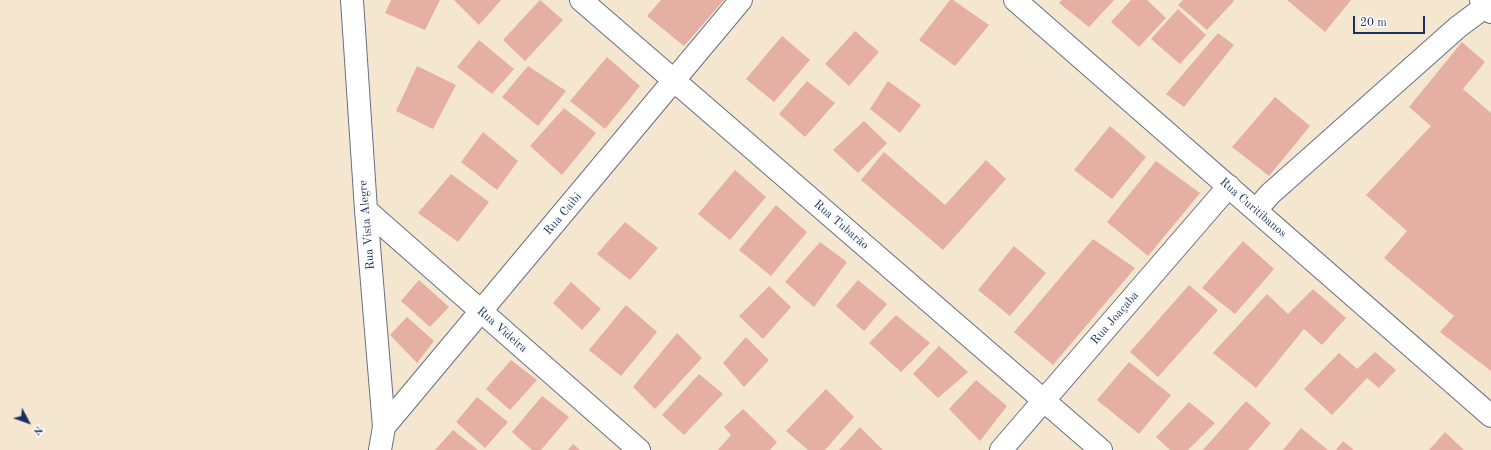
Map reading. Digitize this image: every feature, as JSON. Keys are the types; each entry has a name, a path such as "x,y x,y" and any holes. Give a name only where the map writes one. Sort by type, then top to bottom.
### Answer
{"street":[{"name":"Rua Vista Alegre","path":"352,0 366,210 384,427 380,450"},
{"name":"Rua Tubarão","path":"580,0 1101,450"},
{"name":"Rua Caibi","path":"384,427 741,0"},
{"name":"Rua Curitibanos","path":"1015,0 1491,416"},
{"path":"1256,210 1270,194 1458,27 1486,6"},
{"name":"Rua Joaçaba","path":"1001,450 1229,186"},
{"name":"Rua Videira","path":"366,210 639,450"}],"building":[{"path":"391,0 440,0 425,30 385,13"},
{"path":"454,0 501,0 479,25"},
{"path":"540,0 563,20 525,61 503,40"},
{"path":"661,0 724,0 684,46 647,16"},
{"path":"950,0 953,0 989,25 955,66 919,40"},
{"path":"1062,0 1114,0 1089,27 1059,3"},
{"path":"1131,0 1147,0 1166,18 1139,47 1111,22"},
{"path":"1183,0 1234,1 1207,30 1178,5"},
{"path":"1287,0 1351,0 1325,32"},
{"path":"1178,9 1206,35 1180,64 1151,39"},
{"path":"855,31 879,52 849,86 825,64"},
{"path":"1218,33 1234,45 1184,107 1166,94"},
{"path":"782,36 810,60 774,102 746,79"},
{"path":"479,40 514,69 492,94 457,67"},
{"path":"1462,42 1485,62 1463,89 1491,113 1491,371 1440,332 1454,316 1384,258 1407,231 1366,195 1431,126 1409,107"},
{"path":"607,57 640,86 605,129 570,101"},
{"path":"417,66 456,85 433,129 396,111"},
{"path":"528,66 566,91 538,126 502,97"},
{"path":"807,81 835,103 805,137 779,114"},
{"path":"888,81 921,105 900,133 870,109"},
{"path":"1275,97 1310,126 1269,176 1232,147"},
{"path":"564,108 596,133 562,175 530,146"},
{"path":"864,121 887,143 858,173 833,150"},
{"path":"1110,126 1146,157 1112,199 1074,170"},
{"path":"483,132 518,161 497,190 461,162"},
{"path":"884,152 945,205 986,160 1006,179 943,250 861,180"},
{"path":"1156,161 1200,193 1148,256 1107,222"},
{"path":"735,170 766,197 730,240 698,214"},
{"path":"451,174 489,202 458,242 418,213"},
{"path":"776,205 807,232 771,276 739,250"},
{"path":"625,222 658,248 630,280 597,254"},
{"path":"1093,239 1135,268 1053,365 1014,332"},
{"path":"1243,241 1274,269 1235,314 1202,288"},
{"path":"820,242 847,262 814,307 785,282"},
{"path":"1014,246 1046,273 1010,316 978,290"},
{"path":"419,280 449,307 430,327 401,301"},
{"path":"858,280 887,304 864,331 836,306"},
{"path":"571,282 601,309 582,330 553,303"},
{"path":"1189,285 1218,310 1158,377 1130,352"},
{"path":"769,286 791,307 763,339 739,316"},
{"path":"1313,289 1346,318 1322,345 1304,329 1256,388 1213,353 1267,294 1288,314"},
{"path":"626,305 657,332 621,376 589,350"},
{"path":"896,315 930,343 901,372 869,343"},
{"path":"407,317 434,341 417,363 390,335"},
{"path":"677,333 702,358 655,409 633,387"},
{"path":"746,337 769,360 744,387 723,363"},
{"path":"939,346 968,372 938,398 913,374"},
{"path":"1375,352 1396,370 1379,388 1367,378 1332,415 1304,389 1339,353 1357,369"},
{"path":"511,360 537,380 510,410 486,389"},
{"path":"1129,362 1171,395 1139,434 1097,400"},
{"path":"699,374 723,394 684,435 662,415"},
{"path":"976,380 1007,406 980,441 949,409"},
{"path":"826,389 854,417 825,450 808,450 786,431"},
{"path":"542,396 569,417 541,450 532,450 512,432"},
{"path":"477,397 508,422 485,448 456,422"},
{"path":"1246,401 1271,423 1248,450 1203,450"},
{"path":"1189,402 1215,423 1188,450 1170,450 1156,437"},
{"path":"743,409 777,442 770,450 718,450 731,435 724,427"},
{"path":"860,427 883,450 839,450"},
{"path":"1301,428 1328,450 1283,450"},
{"path":"453,430 478,450 435,450"},
{"path":"1445,432 1464,450 1429,450"},
{"path":"1343,441 1354,450 1336,450"},
{"path":"573,444 580,450 568,450"}]}
